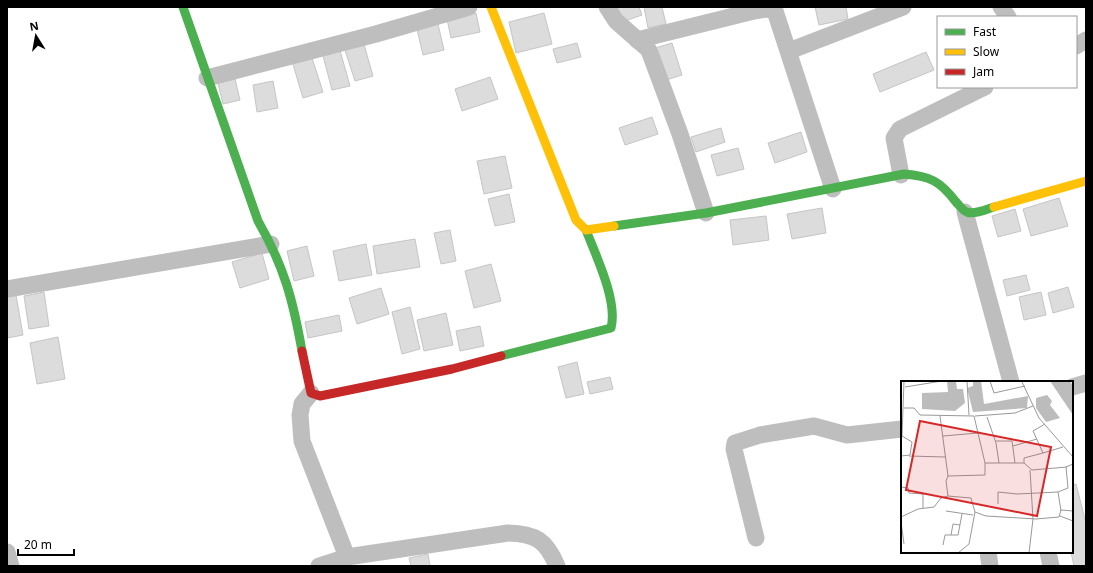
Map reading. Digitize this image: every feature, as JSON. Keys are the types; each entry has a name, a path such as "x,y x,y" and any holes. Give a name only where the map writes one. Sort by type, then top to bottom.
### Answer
{"street":[{"path":"183,7 258,221 282,266 293,303 311,393"},
{"path":"207,78 376,34 469,7"},
{"path":"311,393 320,396 329,395 452,369 611,328 614,319 609,297 586,230 583,229 576,220 491,7"},
{"path":"607,7 613,17 650,53 680,134 706,213"},
{"path":"789,51 903,7"},
{"path":"1001,7 1007,16"},
{"path":"637,40 767,9 773,10 777,14 833,189"},
{"path":"1077,45 1086,40"},
{"path":"901,175 894,138 900,130 983,88"},
{"path":"586,230 706,213 901,175 922,174 939,182 965,212 1011,381"},
{"path":"965,212 979,213 1086,181"},
{"path":"7,289 271,244"},
{"path":"1073,387 1086,383"},
{"path":"311,393 302,404 300,415 302,441 347,556"},
{"path":"756,538 734,449 735,443 760,435 814,426 847,435 901,429"},
{"path":"319,566 347,556 508,533 517,533 536,537 541,540 551,552 557,566"},
{"path":"7,552 11,566"},
{"path":"988,553 990,566"},
{"path":"1048,553 1051,566"}],"building":[{"path":"617,7 639,7 642,15 622,22"},
{"path":"644,7 662,7 666,24 648,28"},
{"path":"815,7 846,7 848,19 819,25"},
{"path":"476,13 480,32 451,38 447,19"},
{"path":"544,13 552,44 516,53 509,22"},
{"path":"437,20 444,50 423,55 416,25"},
{"path":"363,41 373,76 355,81 344,47"},
{"path":"577,43 581,57 557,63 553,49"},
{"path":"672,43 682,75 663,81 652,49"},
{"path":"339,47 350,86 332,90 322,52"},
{"path":"926,52 934,70 880,92 873,74"},
{"path":"311,55 323,92 303,98 292,61"},
{"path":"490,77 498,99 462,111 455,89"},
{"path":"235,79 240,100 223,104 218,83"},
{"path":"273,81 278,108 257,112 253,85"},
{"path":"652,117 658,134 625,145 619,128"},
{"path":"721,128 725,142 696,152 691,137"},
{"path":"801,132 807,152 775,163 768,143"},
{"path":"738,148 744,169 717,176 711,155"},
{"path":"505,156 512,188 484,194 477,161"},
{"path":"509,194 515,222 495,226 488,199"},
{"path":"1059,198 1068,226 1031,236 1023,209"},
{"path":"822,208 826,233 792,239 787,214"},
{"path":"1015,209 1021,231 998,237 992,216"},
{"path":"766,216 769,240 733,245 730,220"},
{"path":"450,230 456,261 441,264 434,233"},
{"path":"415,239 420,267 377,274 373,246"},
{"path":"366,244 372,275 339,281 333,251"},
{"path":"307,246 314,276 294,281 287,251"},
{"path":"262,253 269,279 240,288 232,262"},
{"path":"491,264 501,301 474,308 465,271"},
{"path":"1026,275 1030,290 1007,296 1003,280"},
{"path":"1068,287 1074,307 1053,313 1048,293"},
{"path":"381,288 389,314 357,324 349,298"},
{"path":"44,292 49,326 29,329 24,296"},
{"path":"1041,292 1046,315 1024,320 1019,297"},
{"path":"16,295 23,335 7,338 7,297"},
{"path":"410,307 420,349 402,354 392,312"},
{"path":"446,313 453,345 424,351 417,320"},
{"path":"339,315 342,331 308,338 305,322"},
{"path":"480,326 484,346 460,351 456,331"},
{"path":"58,337 65,379 37,384 30,343"},
{"path":"577,362 584,394 566,398 558,367"},
{"path":"610,377 613,389 590,394 587,382"},
{"path":"1076,484 1086,523 1086,566 1074,566 1071,553 1073,553 1073,485"},
{"path":"428,554 430,566 411,566 409,558"}],"traffic: fast":[{"path":"183,7 258,221 275,253 281,268 291,299 302,351"},
{"path":"614,226 706,213 904,174 921,176 939,184 961,208 967,212 977,212 994,207"},
{"path":"501,356 611,328 612,317 609,292 586,230"}],"traffic: slow":[{"path":"491,7 576,220 586,230 614,226"},
{"path":"994,207 1086,181"}],"traffic: jam":[{"path":"302,351 311,393 320,396 452,369 501,356"}]}
